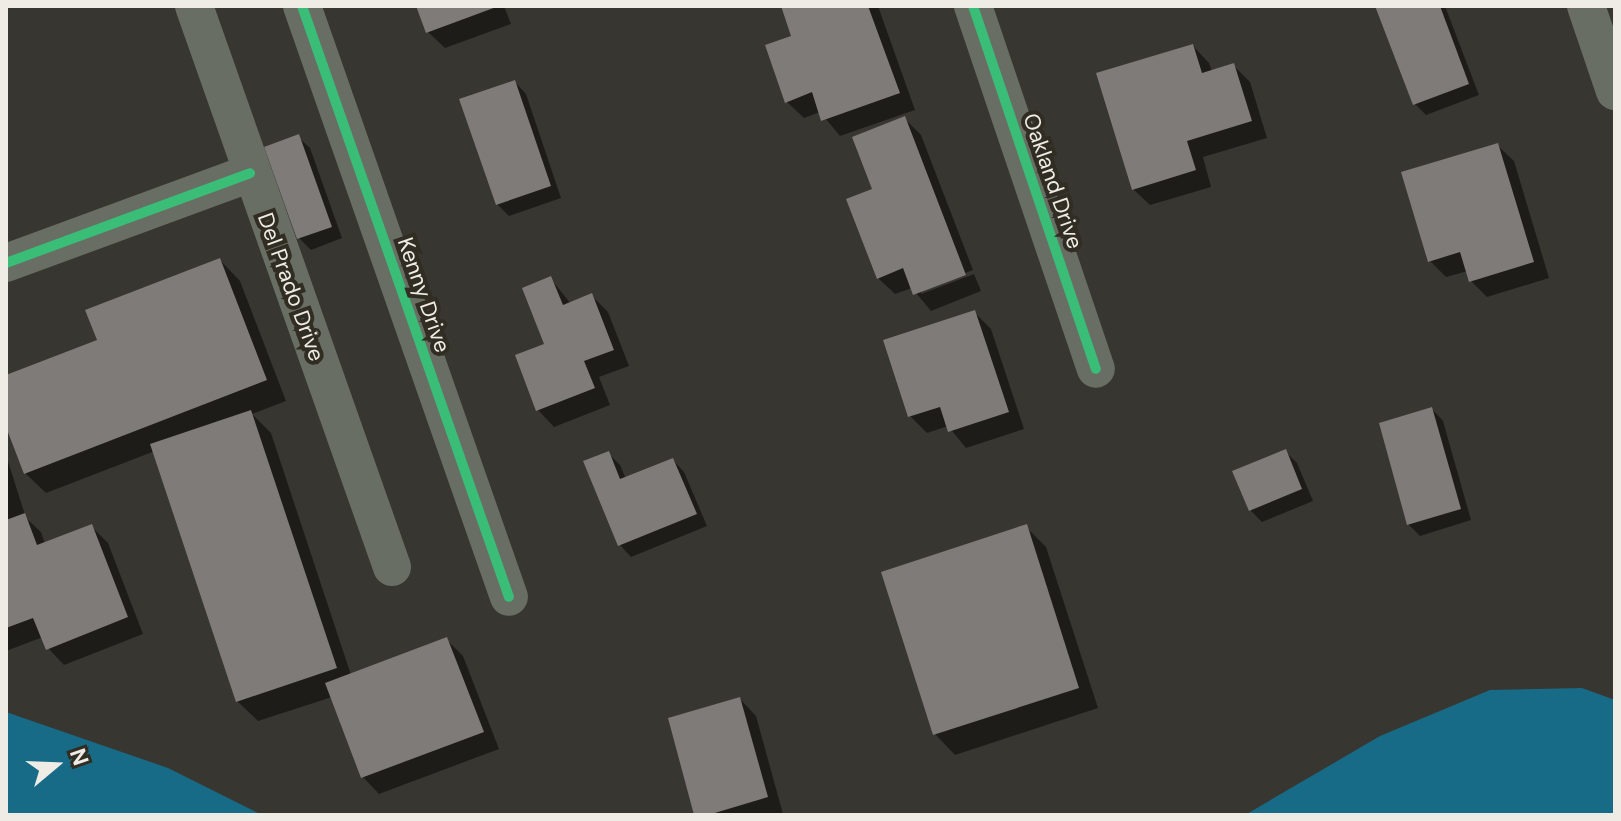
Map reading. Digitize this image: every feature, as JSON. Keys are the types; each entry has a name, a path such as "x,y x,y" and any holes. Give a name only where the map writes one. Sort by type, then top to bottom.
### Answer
{"street":[{"name":"Del Prado Drive","path":"194,6 250,173 392,567"},
{"name":"Kenny Drive","path":"302,6 509,597"},
{"name":"Oakland Drive","path":"973,6 1096,369"},
{"path":"1586,6 1615,91"},
{"path":"6,263 250,173"}],"water":[{"path":"1582,688 1615,700 1615,815 1245,815 1380,736 1490,690"},
{"path":"6,712 168,768 262,815 6,815"}],"building":[{"path":"416,6 499,6 426,33"},
{"path":"781,6 868,6 900,93 821,121 812,92 785,103 765,45 791,36"},
{"path":"1375,6 1440,6 1469,84 1413,105"},
{"path":"1193,44 1202,73 1234,63 1252,121 1187,141 1196,170 1132,190 1096,73"},
{"path":"515,80 551,186 496,205 459,99"},
{"path":"905,116 966,275 913,295 903,268 877,279 846,199 872,189 852,137"},
{"path":"299,134 332,227 297,239 264,147"},
{"path":"1498,143 1534,262 1469,282 1460,252 1428,262 1401,172"},
{"path":"220,258 267,380 24,474 6,427 6,375 97,340 85,310"},
{"path":"551,276 563,305 592,293 614,350 584,361 595,388 536,411 515,355 544,344 522,288"},
{"path":"975,310 1009,412 948,432 940,407 908,417 883,340"},
{"path":"1432,407 1461,509 1407,525 1379,423"},
{"path":"251,410 337,668 236,702 150,444"},
{"path":"1286,449 1302,489 1249,511 1232,471"},
{"path":"609,451 620,479 673,458 697,514 618,546 583,461"},
{"path":"25,513 37,545 92,524 128,617 46,650 33,618 6,628 6,520"},
{"path":"1027,524 1079,688 933,735 881,572"},
{"path":"447,637 484,732 361,778 325,683"},
{"path":"740,697 768,797 708,815 694,815 668,718"}],"cycle path":[{"path":"302,6 509,597"},
{"path":"973,6 1096,369"},
{"path":"6,263 250,173"}]}
